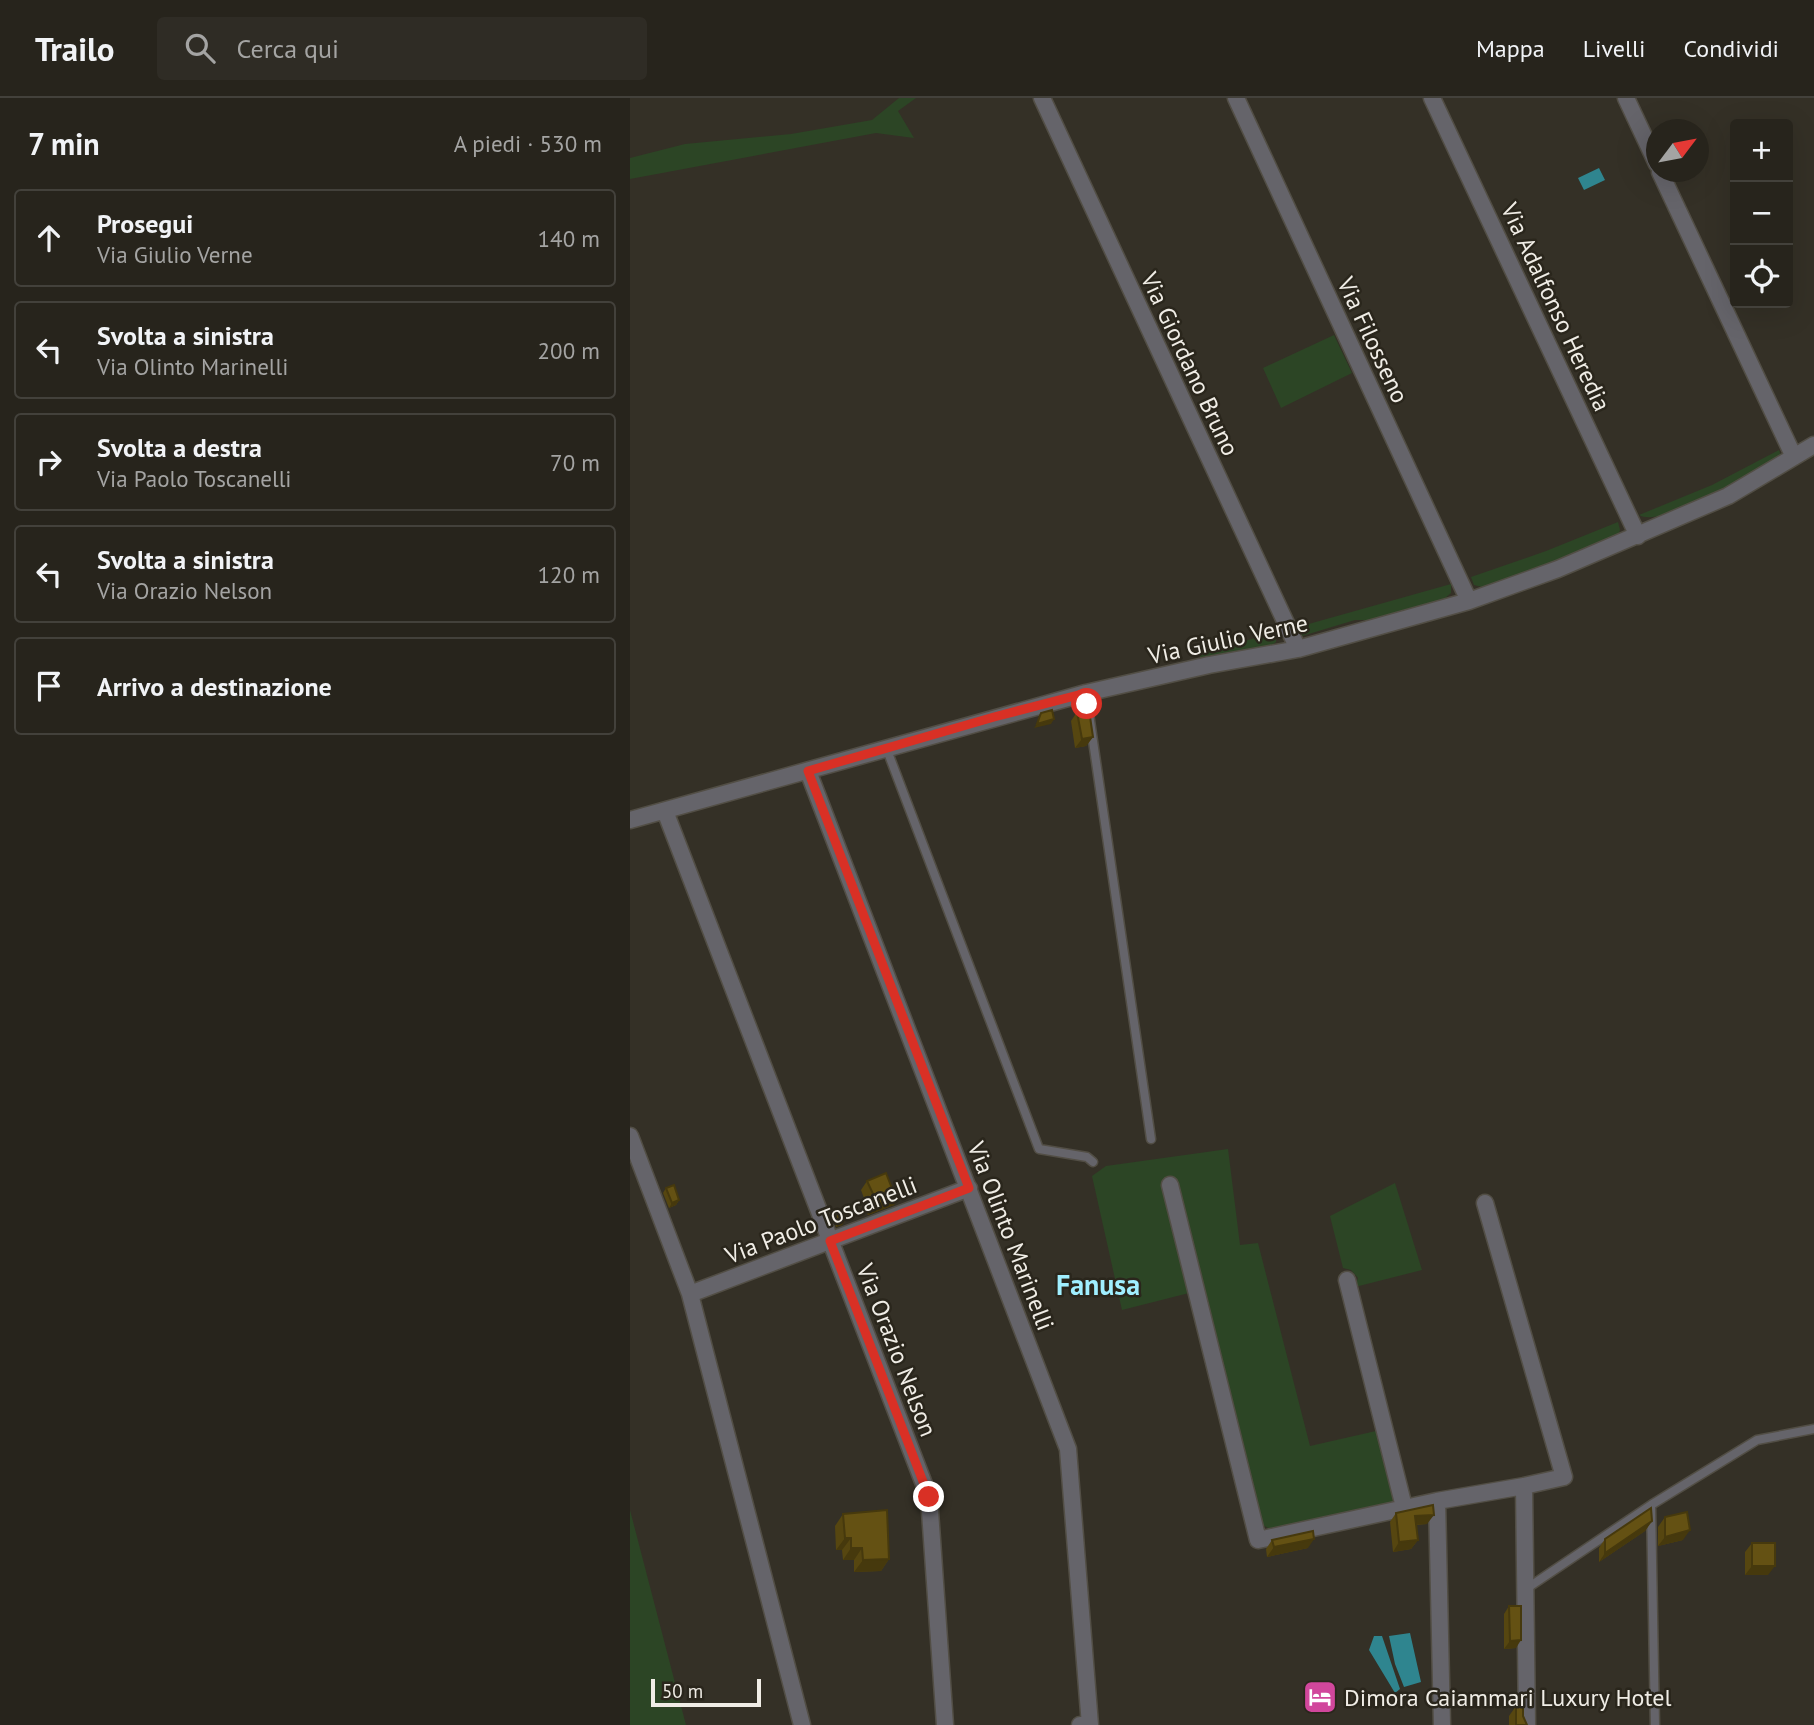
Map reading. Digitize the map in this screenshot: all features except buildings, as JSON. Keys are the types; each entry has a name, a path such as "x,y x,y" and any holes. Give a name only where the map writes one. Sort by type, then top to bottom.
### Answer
{"street":[{"name":"Via Giordano Bruno","path":"1042,98 1298,649"},
{"name":"Via Filosseno","path":"1236,98 1468,601"},
{"name":"Via Adalfonso Heredia","path":"1432,98 1638,536"},
{"path":"1626,98 1646,141"},
{"path":"1665,182 1794,457"},
{"name":"Via Giulio Verne","path":"630,820 887,750 994,717 1209,665 1298,649 1468,601 1558,569 1728,496 1814,445"},
{"name":"Via Olinto Marinelli","path":"808,771 1068,1449 1090,1725 1080,1725"},
{"name":"Via Orazio Nelson","path":"665,811 929,1497 945,1725"},
{"path":"630,1136 690,1294 802,1725"},
{"path":"1170,1185 1258,1540 1404,1507 1564,1477 1485,1203"},
{"name":"Via Paolo Toscanelli","path":"690,1294 969,1188"},
{"path":"1347,1280 1404,1507"},
{"path":"1524,1486 1527,1725"},
{"path":"1437,1501 1442,1725"}],"lane":[{"path":"1086,693 1151,1139"},
{"path":"887,750 1039,1149 1087,1157 1093,1162"},
{"path":"1525,1590 1651,1506 1758,1440 1814,1429"},
{"path":"1651,1506 1655,1725"}],"green space":[{"path":"899,98 916,98 898,111 914,138 876,133 630,179 630,158 685,144 791,134 872,120"},
{"path":"1334,335 1352,373 1281,408 1263,368"},
{"path":"1779,450 1782,458 1710,497 1668,514 1651,517 1639,515 1712,485"},
{"path":"1618,522 1618,536 1571,556 1482,587 1474,585 1471,577"},
{"path":"1451,584 1451,593 1443,600 1374,620 1355,620 1302,636 1298,627"},
{"path":"1276,633 1276,642 1271,646 1201,662 1199,652"},
{"path":"1228,1149 1240,1245 1258,1243 1310,1446 1376,1431 1396,1504 1282,1528 1268,1528 1261,1524 1189,1293 1122,1310 1092,1176 1106,1166"},
{"path":"1395,1183 1422,1270 1355,1287 1358,1278 1351,1270 1343,1268 1330,1216"},
{"path":"630,1510 686,1725 630,1725"}],"water":[{"path":"1599,168 1605,180 1584,190 1578,178"},
{"path":"1410,1633 1421,1682 1404,1687 1395,1664 1389,1636"},
{"path":"1374,1636 1382,1636 1400,1689 1395,1693 1369,1650"}],"place":[{"name":"Dimora Caiammari Luxury Hotel","path":"1320,1697"}],"district":[{"name":"Fanusa","path":"1098,1284"}],"route":[{"path":"929,1497 830,1241 969,1188 808,771 1086,693 1087,704"}]}
